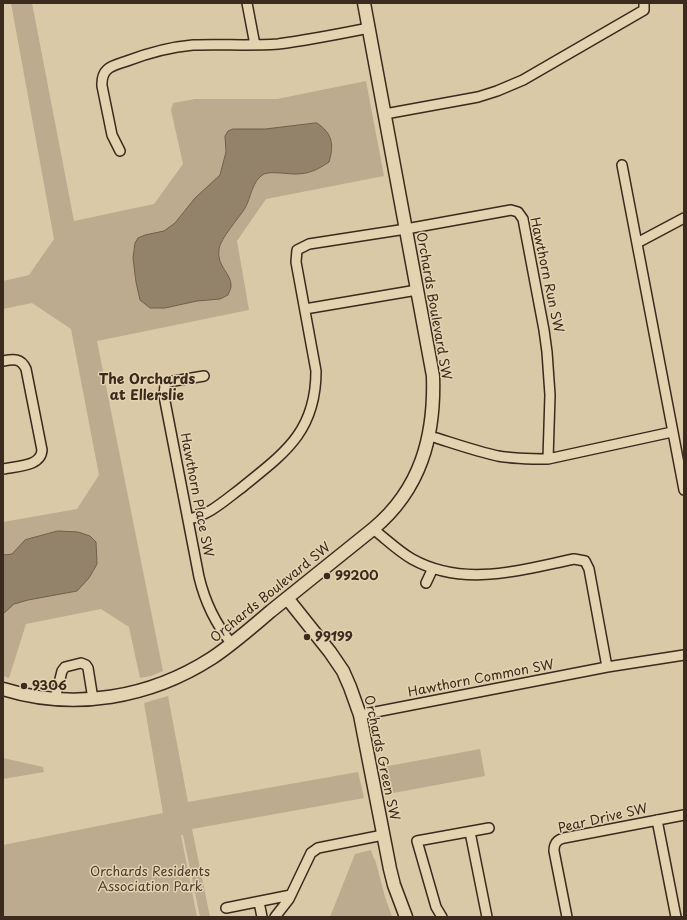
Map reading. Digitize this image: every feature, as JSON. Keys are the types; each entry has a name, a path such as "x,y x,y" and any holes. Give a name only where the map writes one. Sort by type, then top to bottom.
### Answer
{"street":[{"path":"247,3 255,45"},
{"name":"Orchards Boulevard SW","path":"3,689 20,694 55,699 93,699 127,695 168,682 210,659 381,523 412,484 430,436 434,410 433,376 364,3"},
{"path":"385,114 478,97 523,80 644,10 644,3"},
{"path":"120,151 112,135 102,86 102,79 106,71 110,68 136,57 166,49 193,45 255,45 301,41 369,28"},
{"path":"622,165 684,490"},
{"name":"Hawthorn Run SW","path":"406,229 511,210 520,214 523,219 547,352 550,395 548,459"},
{"path":"637,243 684,218"},
{"path":"188,519 201,516 218,506 280,456 295,440 304,425 314,398 316,387 314,358 296,262 297,250 309,244 406,229"},
{"path":"305,309 417,290"},
{"path":"3,361 17,360 22,362 26,369 42,455 36,462 3,469"},
{"name":"Hawthorn Place SW","path":"204,376 171,380 165,385 164,396 198,577 205,598 219,626 231,643"},
{"path":"430,436 499,456 520,459 548,459 672,432"},
{"path":"373,529 404,554 420,563 433,568 461,574 488,575 574,559 585,561 589,569 607,667"},
{"path":"426,583 433,568"},
{"name":"Orchards Green SW","path":"287,598 330,652 343,671 350,686 360,716 394,885 406,917"},
{"name":"Hawthorn Common SW","path":"360,716 607,667 684,655"},
{"path":"55,699 66,665 81,663 86,665 88,668 93,699"},
{"name":"Pear Drive SW","path":"567,917 554,851 554,844 556,842 564,838 684,815"},
{"path":"657,820 676,917"},
{"path":"442,917 436,907 417,841 489,828"},
{"path":"470,832 487,917"},
{"path":"275,917 291,895 307,859 314,850 383,836"},
{"path":"226,908 291,895"},
{"path":"260,902 262,917"}],"green space":[{"path":"11,3 32,3 74,221 154,204 183,164 171,110 173,103 195,99 277,99 366,81 384,176 266,199 237,241 249,310 97,341 163,671 151,676 140,678 129,627 101,609 26,624 9,678 3,676 3,522 77,509 99,475 71,329 32,303 3,309 3,281 29,275 54,239"},
{"name":"Orchards Residents Association Park","path":"168,696 188,802 358,772 364,798 192,829 210,917 200,917 183,835 181,835 197,917 3,917 3,845 163,813 144,703"},
{"path":"480,749 485,776 388,794 383,767"},
{"path":"3,758 43,767 44,772 3,779"},
{"path":"371,850 392,917 330,917 355,854"}],"shaded area":[{"path":"317,123 326,131 331,140 332,145 329,162 317,169 305,173 271,173 264,174 260,177 254,185 245,208 230,228 220,245 220,260 231,282 228,295 220,299 197,301 165,308 150,308 140,300 133,258 135,243 138,238 164,231 175,223 195,198 220,175 226,152 225,136 228,131 233,129 265,129"},
{"path":"58,531 78,532 90,536 96,542 97,564 89,578 77,591 14,604 3,614 3,553 5,555 12,554 25,540"}],"place":[{"name":"99200","path":"327,576"},
{"name":"99199","path":"307,637"},
{"name":"9306","path":"24,686"}],"district":[{"name":"The Orchards at Ellerslie","path":"147,388"}]}
